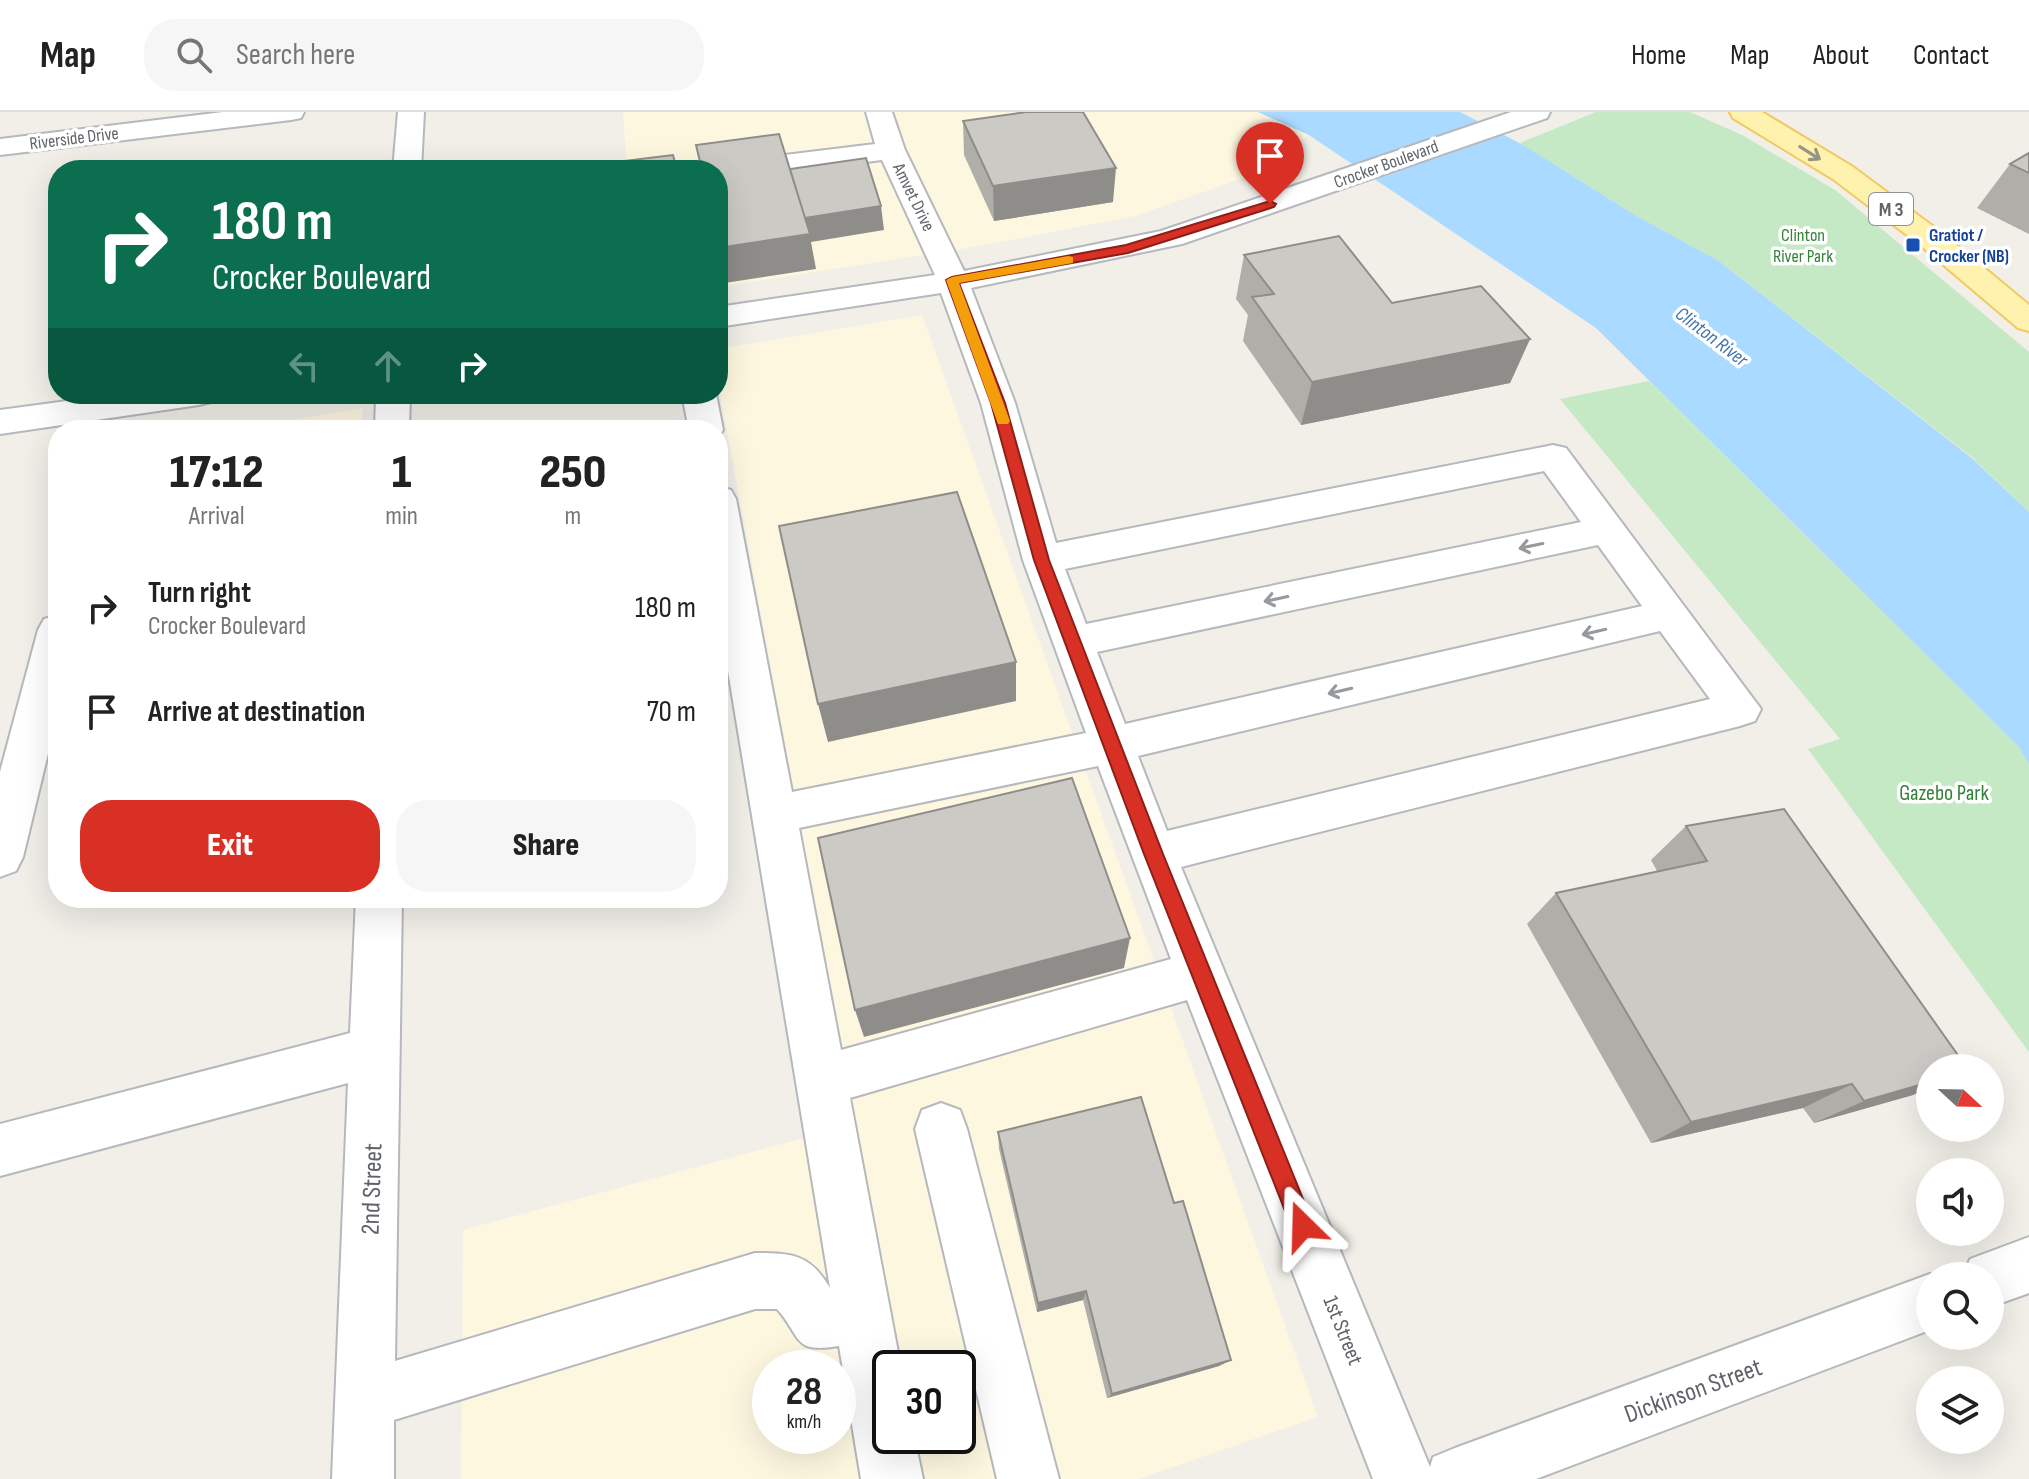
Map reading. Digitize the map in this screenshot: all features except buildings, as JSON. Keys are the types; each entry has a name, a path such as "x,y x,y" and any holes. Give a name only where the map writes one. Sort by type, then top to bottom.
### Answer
{"main road":[{"name":"M 3","path":"1743,112 1843,173 1931,239 2029,321"}],"street":[{"name":"Riverside Drive","path":"0,147 291,112"},
{"path":"408,160 411,112"},
{"name":"Amvet Drive","path":"879,112 891,150 942,252 952,280"},
{"name":"Crocker Boulevard","path":"728,315 1128,249 1318,188 1536,112"},
{"path":"728,171 891,150"},
{"name":"1st Street","path":"952,280 998,403 1042,560 1153,854 1404,1479"},
{"path":"54,420 108,418 161,404"},
{"path":"0,422 48,420"},
{"path":"1042,560 1553,457 1740,709 1153,854"},
{"path":"1073,642 1607,530"},
{"path":"728,554 892,1479"},
{"path":"775,814 1112,745 1670,614"},
{"path":"0,857 48,681"},
{"name":"2nd Street","path":"363,1479 379,908"},
{"path":"822,1081 1201,973"},
{"path":"0,1150 375,1051"},
{"path":"941,1129 1028,1479"},
{"path":"2004,1274 2029,1265"},
{"path":"365,1400 755,1281 789,1281 803,1296 817,1321 863,1313"},
{"name":"Dickinson Street","path":"1455,1479 1916,1307"}],"shaded area":[{"path":"623,112 1258,112 1309,135 1243,178 1135,216 974,247 728,285 728,160 626,160"},
{"path":"922,315 1318,1417 1138,1479 461,1479 463,1230 856,1124 728,437 728,420 725,420 722,404 728,404 728,347"},
{"path":"363,408 361,420 291,420"}],"green space":[{"name":"Clinton River Park","path":"1596,112 1690,112 1742,135 1835,190 2029,352 2029,512 1973,458 1719,261 1635,215 1520,143"},
{"name":"Gazebo Park","path":"1649,381 2018,746 2029,764 2029,1052 1808,749 1840,739 1560,399"}],"water":[{"name":"Clinton River","path":"1258,112 1460,112 1525,146 1635,215 1719,261 1973,459 2029,512 2029,764 2018,746 1596,328 1309,135"}],"slow traffic":[{"path":"1003,421 952,280 1068,260"}],"place":[{"name":"Gratiot / Crocker (NB)","path":"1913,245"}],"route":[{"path":"1270,204 1171,238 1128,249 952,280 998,403 1042,560 1153,854 1303,1226"}]}
